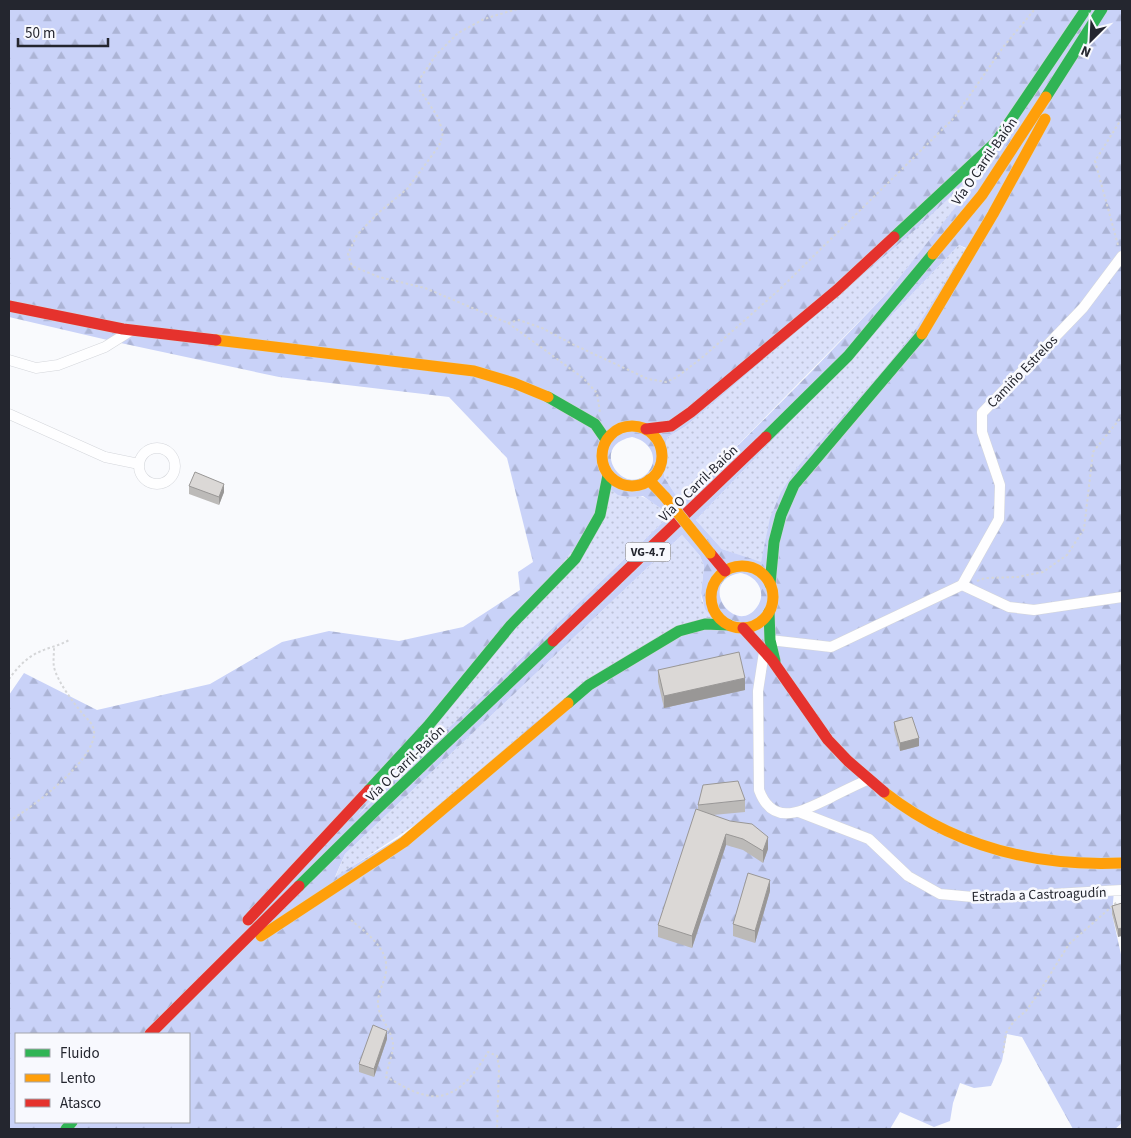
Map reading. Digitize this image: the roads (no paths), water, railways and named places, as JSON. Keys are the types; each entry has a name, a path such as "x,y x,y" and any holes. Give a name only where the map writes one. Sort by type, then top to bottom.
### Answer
{"main road":[{"path":"646,429 658,441 662,458 660,467 649,480 641,484 623,485 608,475 602,458 602,449 612,433 619,428 628,426 646,429 671,426 691,412 838,290 996,142 1086,9"},
{"name":"Vía O Carril-Baión","path":"152,1032 370,816 690,512 848,356 982,195 1102,9"},
{"path":"776,664 770,640 769,612 772,603 770,584 774,542 778,524 794,485 924,332 993,214 1039,130 1090,30"},
{"path":"9,306 132,330 474,371 514,383 552,399 595,424 606,440"},
{"path":"152,1032 228,941 428,726 511,625 575,559 600,515 608,475"},
{"path":"649,480 725,571"},
{"path":"728,625 721,620 711,604 713,585 718,577 725,571 745,566 755,569 770,584"},
{"path":"152,1032 264,934 404,842 589,684 679,631 706,624 743,628 753,626 769,612"},
{"path":"743,628 776,664 807,714 841,754 867,780 892,800 936,827 980,845 1020,857 1066,863 1122,863"}],"street":[{"name":"Camiño Estrelos","path":"962,585 999,519 1000,486 982,432 982,413 1083,308 1122,256"},
{"path":"9,360 36,368 58,365 105,347 132,330"},
{"path":"9,414 105,457 139,464"},
{"path":"770,640 831,648 962,585 1009,607 1034,610 1122,597"},
{"name":"Estrada a Castroagudín","path":"764,652 758,691 760,790 763,801 772,809 784,814 800,812 867,780"},
{"name":"Estrada a Castroagudín","path":"800,812 869,839 908,876 940,894 984,898 1122,890"}]}
